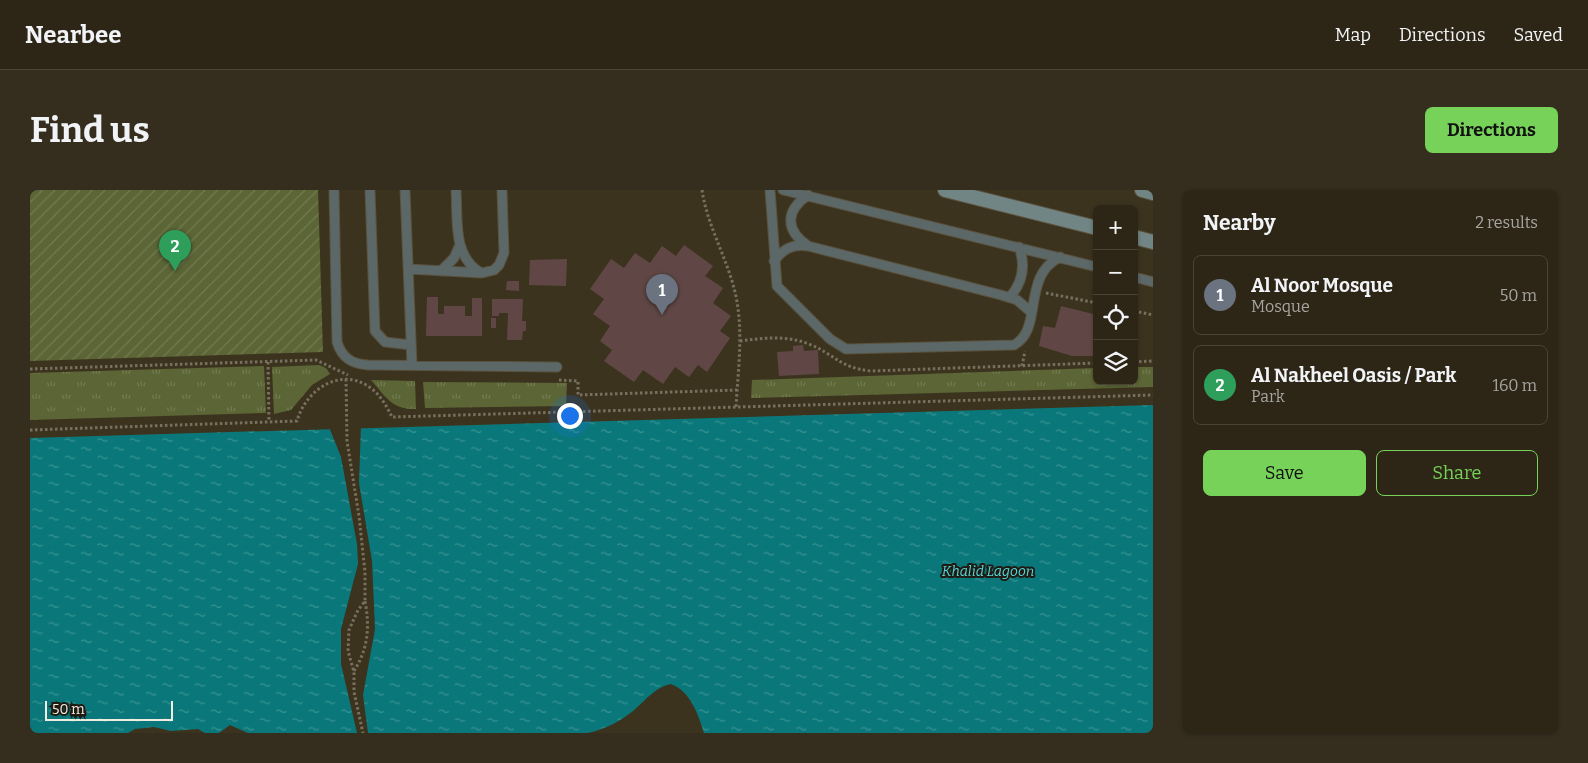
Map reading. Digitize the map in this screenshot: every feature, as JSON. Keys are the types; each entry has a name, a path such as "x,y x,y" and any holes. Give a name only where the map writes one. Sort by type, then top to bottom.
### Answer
{"main road":[{"path":"945,190 1093,227"},
{"path":"1142,190 1153,193"},
{"path":"1138,238 1153,242"}],"lane":[{"path":"334,190 337,342 345,357 359,364 557,367"},
{"path":"370,190 375,331 385,342 411,345"},
{"path":"405,190 412,365"},
{"path":"456,190 459,247 466,260 482,273"},
{"path":"408,269 488,273 499,265 504,253 502,190"},
{"path":"770,190 775,280 780,292 835,343 846,349 1014,345 1025,336 1042,272 1053,260 1060,257"},
{"path":"783,190 1093,266"},
{"path":"808,195 793,209 790,219 795,234 808,246"},
{"path":"774,261 785,249 792,246 808,246 1010,297 1030,312"},
{"path":"441,271 451,263 459,247"},
{"path":"1010,297 1017,289 1023,273 1023,257 1019,247"},
{"path":"1138,278 1153,282"}],"path":[{"path":"702,190 707,214 731,278 738,309 740,341 736,408"},
{"path":"1041,292 1093,302"},
{"path":"1138,312 1153,315"},
{"path":"1022,366 1026,348"},
{"path":"345,357 346,423 363,544 365,601 368,619 368,638 354,672"},
{"path":"1138,362 1153,361"},
{"path":"268,362 269,422"},
{"path":"30,430 297,421 304,402 311,394 327,383 346,380 354,380 370,388 377,394 392,417 1153,395"},
{"path":"362,733 354,692 354,672 348,651 349,630 358,610 365,601"}],"green space":[{"path":"30,190 318,190 323,352 30,361"},
{"path":"319,365 326,368 330,374 312,385 291,410 274,414 272,367"},
{"path":"264,366 266,413 30,420 30,373"},
{"path":"1138,367 1153,367 1153,387 751,398 752,380 1093,368 1093,385 1138,385"},
{"path":"371,380 415,381 416,409 395,405"},
{"path":"423,382 567,383 566,406 425,408"}],"water":[{"name":"Khalid Lagoon","path":"1153,405 1153,733 704,733 689,698 684,692 671,684 655,691 633,711 617,722 605,728 587,733 248,733 230,725 219,733 205,733 198,729 171,731 154,727 135,729 128,733 30,733 30,438"}],"pier":[{"path":"361,425 359,483 372,561 375,629 363,695 368,733 357,733 341,664 341,629 358,564 357,544 341,457 329,427"}],"building":[{"path":"684,245 713,266 705,276 723,288 713,303 731,316 720,331 730,338 707,372 698,365 689,377 675,367 663,384 643,370 634,382 604,361 612,350 600,341 610,326 593,314 604,299 590,289 611,259 624,268 635,253 650,263 662,246 676,256"},
{"path":"567,259 566,286 529,285 530,260"},
{"path":"507,281 519,281 519,291 506,290"},
{"path":"427,297 438,297 438,314 444,314 444,306 465,306 465,316 472,316 472,298 482,298 482,336 426,336"},
{"path":"492,299 523,299 522,321 526,321 526,331 523,331 522,340 507,340 508,313 499,313 499,316 492,316"},
{"path":"1061,306 1093,314 1093,356 1072,356 1039,346 1043,326 1055,328"},
{"path":"491,318 496,318 496,328 491,328"},
{"path":"803,345 804,351 818,350 819,374 779,376 777,352 793,351 793,346"}],"place":[{"name":"Al Nakheel Oasis / Park","path":"175,271"},
{"name":"Al Noor Mosque","path":"662,315"}]}
